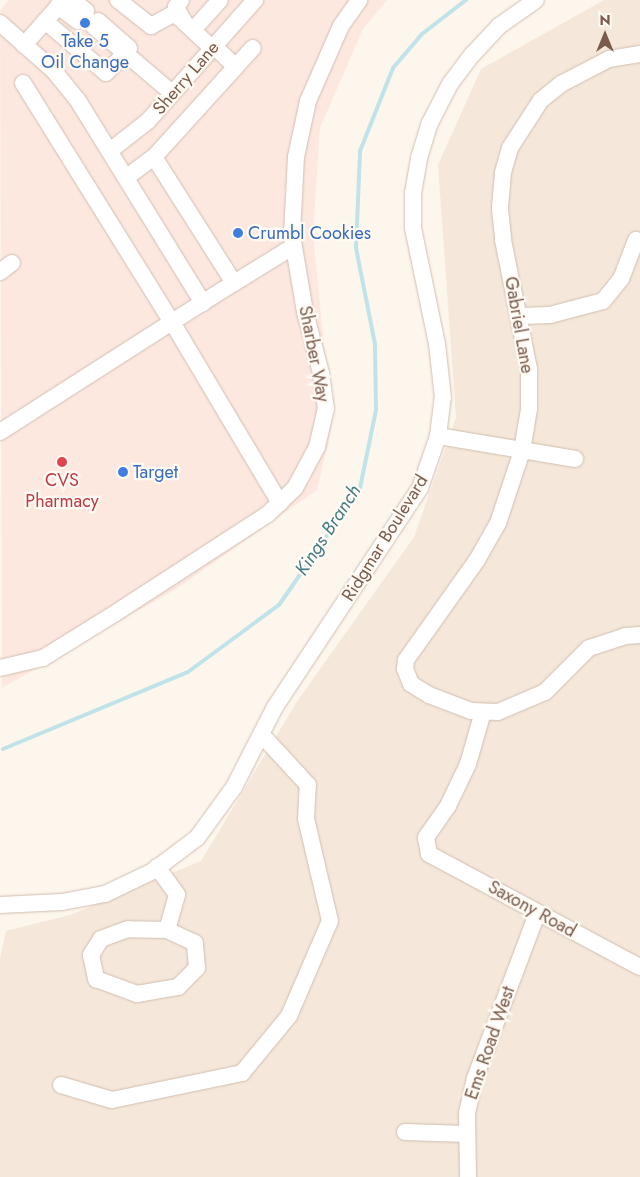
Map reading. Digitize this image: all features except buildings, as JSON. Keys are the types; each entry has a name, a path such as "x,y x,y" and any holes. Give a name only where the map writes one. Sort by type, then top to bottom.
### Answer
{"street":[{"path":"118,0 150,26 173,14 236,66"},
{"path":"181,0 176,7 188,25"},
{"path":"188,25 220,0"},
{"name":"Sherry Lane","path":"110,150 148,121 255,0"},
{"name":"Sharber Way","path":"0,668 43,658 268,514 295,488 317,447 326,409 321,373 305,312 294,246 296,156 308,101 341,26 359,0"},
{"name":"Ridgmar Boulevard","path":"0,905 62,902 105,894 122,888 157,867 197,838 220,811 274,707 420,488 438,436 443,398 440,364 412,228 412,193 419,158 430,123 450,84 473,54 499,26 536,0"},
{"path":"24,44 64,2 88,21 123,55 172,93"},
{"path":"45,21 106,72 123,55"},
{"path":"0,23 54,71 77,99 127,177 203,303"},
{"path":"127,177 154,157 253,48"},
{"name":"Gabriel Lane","path":"483,712 458,707 428,695 411,684 405,669 406,660 478,560 498,523 522,451 529,410 529,369 521,316 503,240 500,209 503,173 510,148 541,100 561,84 609,59 640,54"},
{"path":"24,84 172,322 280,503"},
{"path":"154,157 234,283"},
{"path":"521,316 550,315 603,301 621,279 636,240"},
{"path":"0,432 294,246"},
{"path":"438,436 575,459"},
{"path":"483,712 498,712 530,701 546,692 589,648 625,636 640,636"},
{"name":"Saxony Road","path":"483,712 468,764 448,806 426,838 427,849 439,862 485,883 537,914 640,968"},
{"path":"61,1085 112,1100 242,1073 289,1016 330,921 306,819 308,785 261,734"},
{"path":"157,867 177,895 167,930"},
{"name":"Ems Road West","path":"468,1177 466,1113 475,1078 537,914"},
{"path":"128,929 167,930 195,942 197,968 178,987 137,994 96,980 91,955 101,939 128,929"},
{"path":"405,1132 466,1134"}],"shaded area":[{"path":"9,0 387,0 363,29 320,128 313,234 332,426 317,490 176,589 2,688 0,11"},
{"path":"604,0 640,0 640,1177 0,1177 0,959 6,931 70,915 201,861 298,700 414,537 456,418 438,165 481,69"}],"waterway":[{"name":"Kings Branch","path":"3,749 188,672 279,605 360,488 376,410 375,344 356,248 360,151 393,68 422,34 466,0"}],"place":[{"name":"Take 5 Oil Change","path":"85,23"},
{"name":"Crumbl Cookies","path":"238,233"},
{"name":"CVS Pharmacy","path":"62,462"},
{"name":"Target","path":"123,472"}]}
